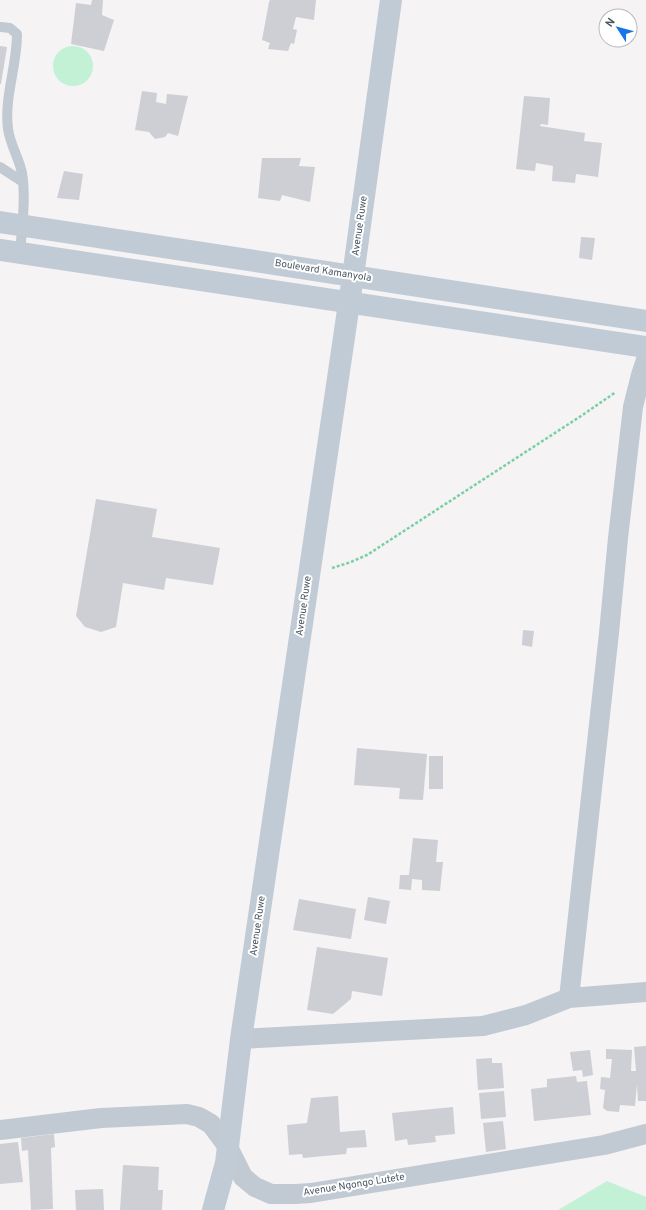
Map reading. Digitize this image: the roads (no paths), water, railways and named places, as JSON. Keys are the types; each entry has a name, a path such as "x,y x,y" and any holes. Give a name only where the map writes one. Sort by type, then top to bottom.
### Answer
{"main road":[{"name":"Avenue Ruwe","path":"212,1210 226,1163 242,1039 348,302 353,276 391,0"},
{"name":"Boulevard Kamanyola","path":"0,222 646,321"},
{"path":"10,252 646,347"}],"street":[{"path":"569,998 618,538 634,407 643,367"},
{"path":"242,1039 483,1026 526,1015 569,998 646,992"},
{"name":"Avenue Ngongo Lutete","path":"0,1130 101,1118 187,1114 199,1117 211,1124 228,1147 243,1177 255,1187 271,1194 311,1193 604,1145 646,1134"}],"lane":[{"path":"1,27 14,30 17,36 4,114 23,182 23,225 10,252"},
{"path":"0,167 23,182"}]}
